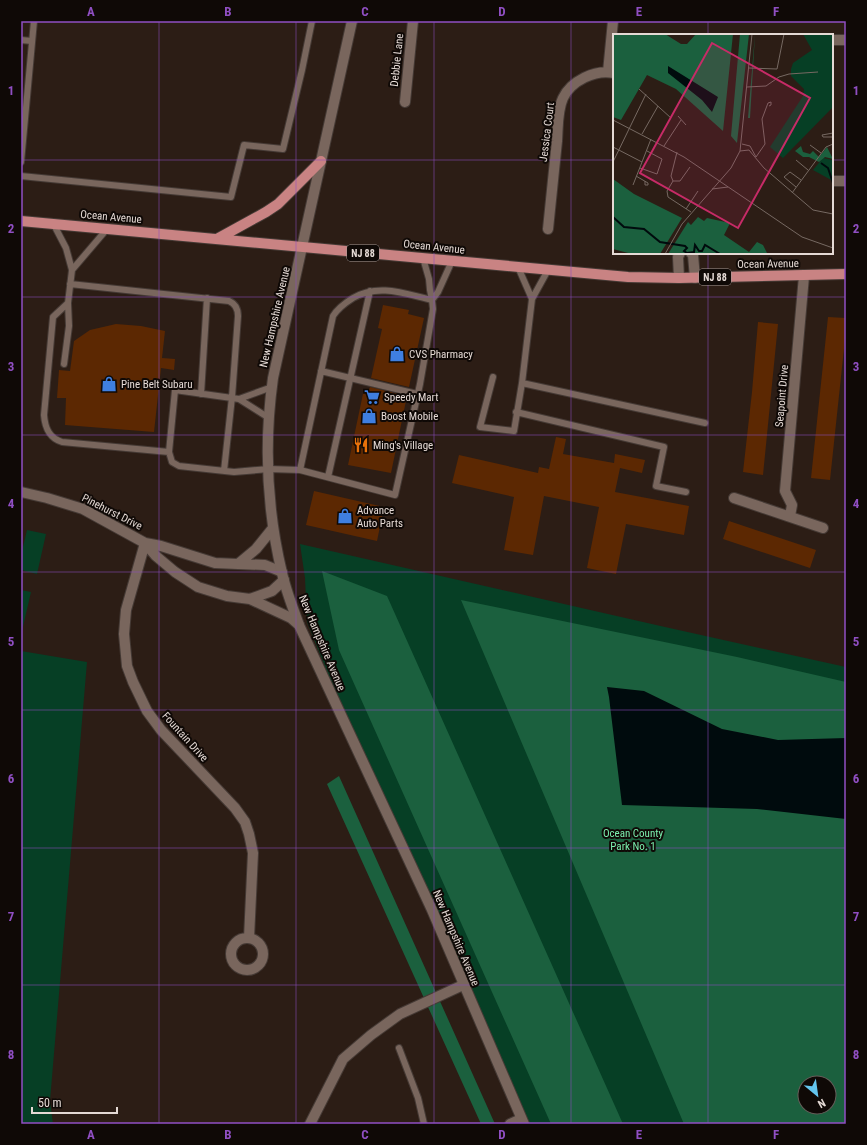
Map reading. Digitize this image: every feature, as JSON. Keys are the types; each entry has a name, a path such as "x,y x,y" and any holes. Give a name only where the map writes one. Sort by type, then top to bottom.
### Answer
{"main road":[{"path":"217,239 278,204 321,161"},
{"name":"Ocean Avenue","path":"21,221 548,270 628,276 695,278 846,274"}],"street":[{"name":"New Hampshire Avenue","path":"352,21 272,387 269,469 273,528 283,576 299,625 432,910 523,1122"},
{"name":"Debbie Lane","path":"405,102 414,21"},
{"path":"611,72 613,21"},
{"path":"833,40 846,40"},
{"name":"Jessica Court","path":"548,229 562,100 569,89 584,77 611,72"},
{"path":"833,181 846,181"},
{"path":"679,278 678,257 680,254"},
{"path":"692,254 695,278"},
{"name":"Seapoint Drive","path":"790,516 792,505 785,491 804,276"},
{"name":"Pinehurst Drive","path":"21,492 84,509 145,543 161,546 215,563 265,565 283,576 272,591 250,599"},
{"path":"734,498 823,528"},
{"path":"238,564 256,549 273,528"},
{"name":"Pinehurst Drive","path":"145,543 167,566 198,587 227,596 250,599 291,618 299,625"},
{"name":"Fountain Drive","path":"145,543 126,610 124,634 127,666 132,682 147,711 161,730 235,808 244,822 254,853 249,938"},
{"path":"167,566 175,550"},
{"path":"310,1124 343,1059 371,1035 400,1014 463,985"},
{"path":"510,1124 523,1122"}],"lane":[{"path":"21,162 34,21"},
{"path":"21,176 231,197 244,145 283,149 312,21"},
{"path":"21,40 32,41"},
{"path":"54,224 66,248 72,270 68,304 69,326 64,364"},
{"path":"72,270 107,229"},
{"path":"270,418 235,398 175,390 169,452 172,462 176,465 234,472 269,469 300,470 395,495 417,394 433,308 429,279 423,258"},
{"path":"432,300 438,292 452,261"},
{"path":"518,267 532,298"},
{"path":"493,377 480,427 514,430 522,383 532,298 548,270"},
{"path":"70,284 208,298 229,301 235,304 238,310 235,398 224,471"},
{"path":"300,470 333,316 336,310 350,300 370,291 377,290 391,291 432,300"},
{"path":"328,477 370,291"},
{"path":"201,394 208,298"},
{"path":"68,304 53,317 44,415 46,427 49,433 57,440 62,442 169,452"},
{"path":"321,371 417,394"},
{"path":"522,383 705,423"},
{"path":"235,398 272,387"},
{"path":"516,412 664,447 656,486 686,492"},
{"path":"399,1048 418,1098 424,1124"}],"green space":[{"path":"27,530 46,534 37,574 21,570 21,555"},
{"name":"Ocean County Park No. 1","path":"300,544 846,667 846,1124 524,1124 370,777 307,622 305,578"},
{"path":"322,571 387,596 623,1124 551,1124 339,650"},
{"path":"21,590 31,592 22,631 21,631"},
{"path":"461,600 737,657 846,682 846,1124 684,1124"},
{"path":"21,651 87,662 50,1101 53,1124 21,1124"},
{"path":"339,776 495,1124 481,1124 327,784"}],"shaded area":[{"path":"607,687 644,691 722,729 778,740 846,738 846,819 757,809 622,805"}],"building":[{"name":"CVS Pharmacy","path":"383,305 409,310 408,314 424,318 409,387 371,378 382,329 378,328"},
{"path":"828,317 846,318 830,480 811,478"},
{"path":"758,322 778,324 763,475 743,472"},
{"name":"Pine Belt Subaru","path":"116,324 141,326 165,331 162,358 175,359 174,370 161,368 154,432 65,425 66,398 57,398 59,370 70,371 74,341 90,330"},
{"path":"370,387 407,396 391,473 348,465 364,389 369,390"},
{"path":"556,437 566,439 563,454 614,463 615,454 645,460 642,473 620,468 615,492 689,506 684,535 626,524 616,574 587,568 599,507 544,496 533,555 504,550 514,497 452,483 459,455 538,473 539,467 549,469"},
{"name":"Advance Auto Parts","path":"314,491 384,507 377,541 306,525"},
{"path":"729,521 816,550 810,568 723,539"}],"place":[{"name":"CVS Pharmacy","path":"397,354"},
{"name":"Pine Belt Subaru","path":"109,384"},
{"name":"Speedy Mart","path":"372,397"},
{"name":"Boost Mobile","path":"369,416"},
{"name":"Ming's Village","path":"361,445"},
{"name":"Advance Auto Parts","path":"345,516"}]}
